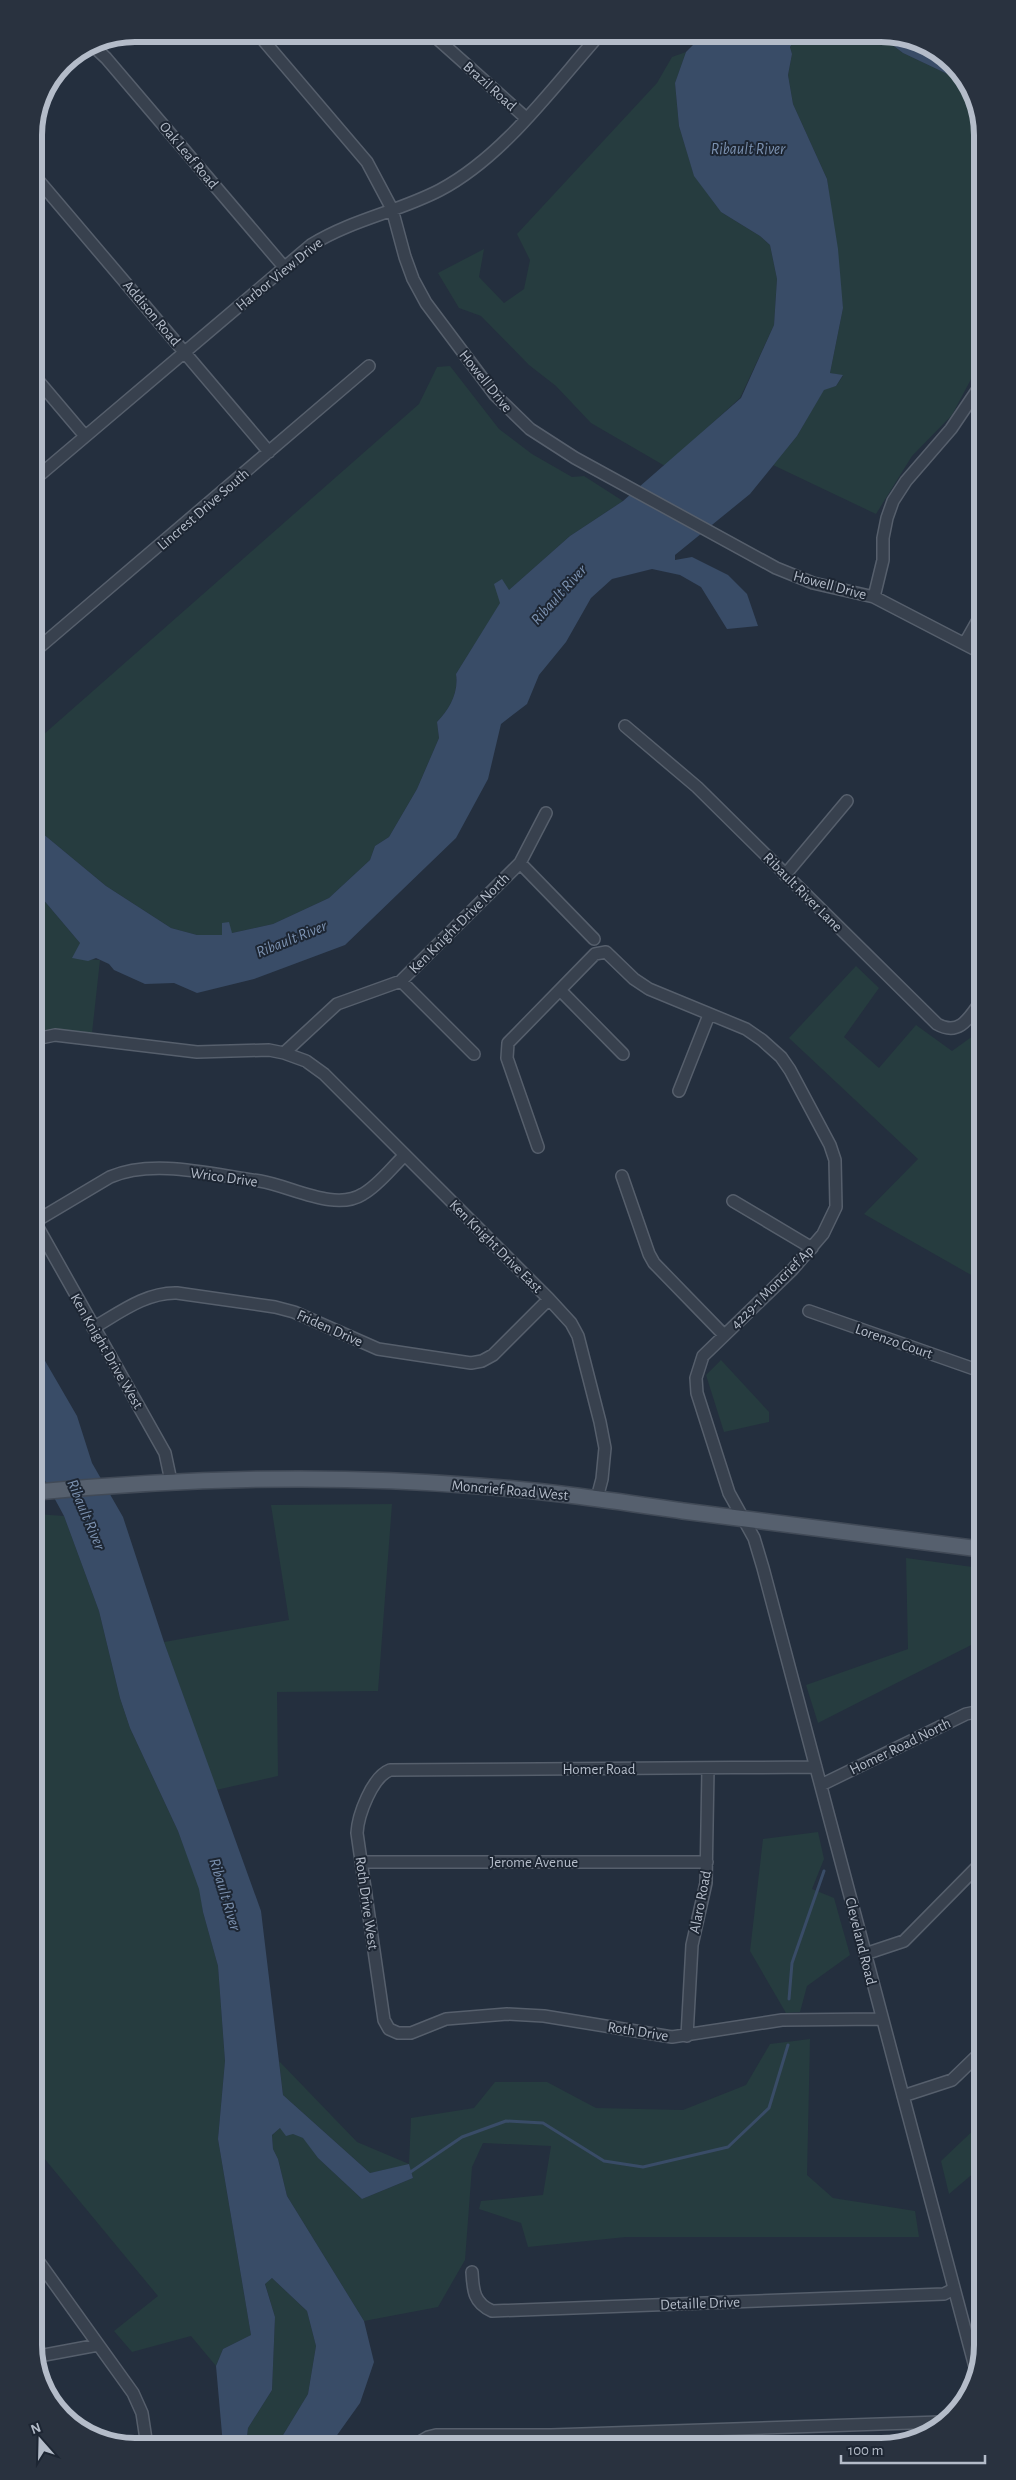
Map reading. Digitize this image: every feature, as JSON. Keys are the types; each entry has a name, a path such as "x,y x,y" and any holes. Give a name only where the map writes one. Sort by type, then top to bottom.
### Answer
{"main road":[{"name":"Moncrief Road West","path":"42,1492 170,1482 260,1479 478,1486 597,1498 974,1548"}],"street":[{"name":"Howell Drive","path":"265,42 367,162 392,209 413,279 432,311 510,412 530,429 575,458 776,568 813,583 874,597 974,649"},
{"name":"Brazil Road","path":"441,42 526,118"},
{"name":"Harbor View Drive","path":"43,472 311,245 332,232 422,199 460,178 498,148 592,43"},
{"name":"Oak Leaf Road","path":"98,51 284,267"},
{"name":"Addison Road","path":"43,186 270,452"},
{"name":"Lincrest Drive South","path":"43,644 370,366"},
{"path":"43,387 85,436"},
{"path":"874,597 883,560 883,538 886,518 893,501 906,481 951,429 974,395"},
{"path":"965,644 974,627"},
{"name":"Ribault River Lane","path":"625,726 697,787 937,1024 945,1028 955,1029 963,1025 974,1011"},
{"path":"785,875 847,801"},
{"name":"Ken Knight Drive North","path":"284,1053 337,1004 401,981 520,864 546,813"},
{"path":"520,864 594,939"},
{"name":"4229-1 Moncrief Ap","path":"560,990 595,954 602,952 609,954 634,979 649,989 754,1034 781,1057 790,1070 830,1145 837,1170 836,1207 828,1226 812,1248 792,1270 703,1356 698,1368 697,1393 729,1493 742,1518"},
{"path":"401,981 474,1054"},
{"path":"538,1147 506,1049 512,1038 560,990 623,1054"},
{"path":"679,1091 709,1015"},
{"path":"43,1038 55,1035 197,1052 268,1050 284,1053"},
{"name":"Ken Knight Drive East","path":"284,1053 306,1061 324,1074 549,1299 570,1323 578,1336 605,1448 602,1479 597,1498"},
{"name":"Wrico Drive","path":"43,1218 110,1177 122,1172 144,1168 260,1181 332,1201 349,1200 366,1193 405,1155"},
{"path":"622,1176 648,1254 654,1264 724,1335"},
{"path":"733,1200 812,1248"},
{"name":"Ken Knight Drive West","path":"43,1234 93,1328 165,1454 170,1482"},
{"name":"Friden Drive","path":"93,1328 145,1298 167,1293 177,1293 275,1307 294,1312 356,1341 378,1349 402,1354 477,1362 493,1355 549,1299"},
{"name":"Lorenzo Court","path":"809,1311 974,1369"},
{"name":"Cleveland Road","path":"742,1518 754,1538 972,2357"},
{"name":"Homer Road North","path":"821,1785 966,1714 974,1712"},
{"name":"Homer Road","path":"383,1772 390,1770 816,1767"},
{"name":"Alaro Road","path":"687,2036 692,1945 704,1896 707,1862 708,1769"},
{"name":"Roth Drive West","path":"383,1772 358,1820 357,1833 384,2020 389,2029 398,2033"},
{"name":"Jerome Avenue","path":"361,1862 707,1862"},
{"path":"865,1954 904,1940 974,1870"},
{"name":"Roth Drive","path":"398,2033 411,2034 446,2019 507,2014 544,2016 672,2037 782,2020 881,2019"},
{"path":"903,2096 942,2085 952,2080 974,2059"},
{"path":"42,2266 138,2403 145,2437"},
{"name":"Detaille Drive","path":"472,2272 476,2299 484,2308 492,2311 944,2294 954,2289"},
{"path":"43,2355 98,2344"},
{"path":"432,2437 551,2436 931,2422"}],"green space":[{"path":"793,43 890,43 903,53 951,76 964,94 972,117 974,136 974,374 952,415 912,456 876,514 773,465 797,436 824,389 836,386 843,376 830,373 843,308 827,179 793,104 788,75 792,54 790,47"},
{"path":"686,52 675,83 679,126 694,175 721,212 760,236 770,245 777,279 774,325 740,398 665,466 591,423 556,386 529,365 481,316 459,308 438,273 484,249 479,277 504,303 524,289 530,260 517,234 657,83 672,57"},
{"path":"450,366 499,429 532,454 572,477 584,476 623,501 570,536 508,591 456,674 456,688 452,701 437,722 439,738 417,789 389,837 375,846 370,860 329,898 273,924 232,933 222,923 222,936 197,935 171,928 106,886 43,834 43,735 419,404 437,367"},
{"path":"43,899 80,943 73,958 100,960 92,1033 49,1030 43,1031"},
{"path":"856,966 879,988 844,1037 879,1068 916,1025 952,1051 974,1035 974,1277 864,1214 918,1159 789,1038"},
{"path":"721,1360 769,1412 769,1422 724,1432 706,1375"},
{"path":"392,1504 378,1691 277,1692 278,1776 216,1790 164,1642 289,1620 271,1505"},
{"path":"42,1514 64,1516 99,1611 120,1698 130,1728 178,1831 200,1889 203,1912 218,1966 225,2061 218,2139 251,2335 223,2349 216,2366 191,2336 132,2352 114,2331 158,2296 42,2156"},
{"path":"906,1558 974,1567 974,1644 818,1723 806,1685 908,1649"},
{"path":"818,1832 824,1859 812,1889 834,1898 850,1955 807,1986 800,2012 786,2013 750,1951 763,1839"},
{"path":"810,2039 807,2175 833,2198 915,2211 919,2237 626,2237 528,2247 521,2223 479,2209 481,2201 543,2195 551,2146 483,2143 472,2167 465,2260 438,2307 364,2321 287,2196 278,2159 273,2149 272,2135 280,2128 304,2138 318,2158 362,2199 413,2178 409,2165 370,2173 283,2095 279,2061 357,2142 409,2164 411,2118 474,2108 495,2082 547,2082 596,2108 683,2110 746,2085 770,2044"},
{"path":"974,2130 974,2173 949,2194 941,2161"},
{"path":"272,2278 307,2311 316,2346 308,2394 282,2437 247,2437 248,2428 272,2390 275,2317 265,2283"}],"water":[{"name":"Ribault River","path":"695,43 793,43 790,47 792,54 788,75 793,104 827,179 838,249 843,308 830,373 843,375 836,386 824,390 797,436 750,494 675,555 675,560 692,557 728,575 747,594 758,626 727,629 701,587 680,575 652,569 612,579 591,598 566,642 539,675 527,704 501,724 488,779 456,838 345,945 254,979 197,993 174,983 145,984 114,970 109,964 96,958 88,961 72,958 80,943 43,899 43,834 106,886 171,928 197,935 222,935 222,923 229,922 232,933 273,924 329,898 370,860 375,846 389,837 417,789 439,738 437,722 452,701 456,688 456,674 500,603 494,584 502,579 509,590 570,536 623,501 741,398 774,325 777,279 770,245 760,236 721,212 694,176 679,126 675,83 686,52"},
{"path":"890,43 910,47 927,55 951,76 903,53"},
{"name":"Ribault River","path":"42,1356 77,1416 92,1463 123,1517 164,1642 261,1911 283,2095 370,2173 409,2164 413,2178 362,2199 318,2158 303,2138 293,2134 286,2136 280,2128 272,2135 273,2149 278,2159 287,2196 364,2321 374,2362 360,2403 336,2437 282,2437 308,2394 316,2346 307,2311 272,2278 265,2284 275,2317 272,2390 248,2428 247,2437 222,2437 216,2366 223,2349 251,2335 218,2139 225,2061 218,1966 203,1912 199,1889 178,1831 130,1728 120,1698 99,1611 64,1516 42,1476"}],"waterway":[{"path":"789,1999 792,1963 824,1871"},
{"path":"409,2173 462,2137 506,2121 543,2123 604,2161 643,2167 728,2147 769,2108 788,2045"}]}
